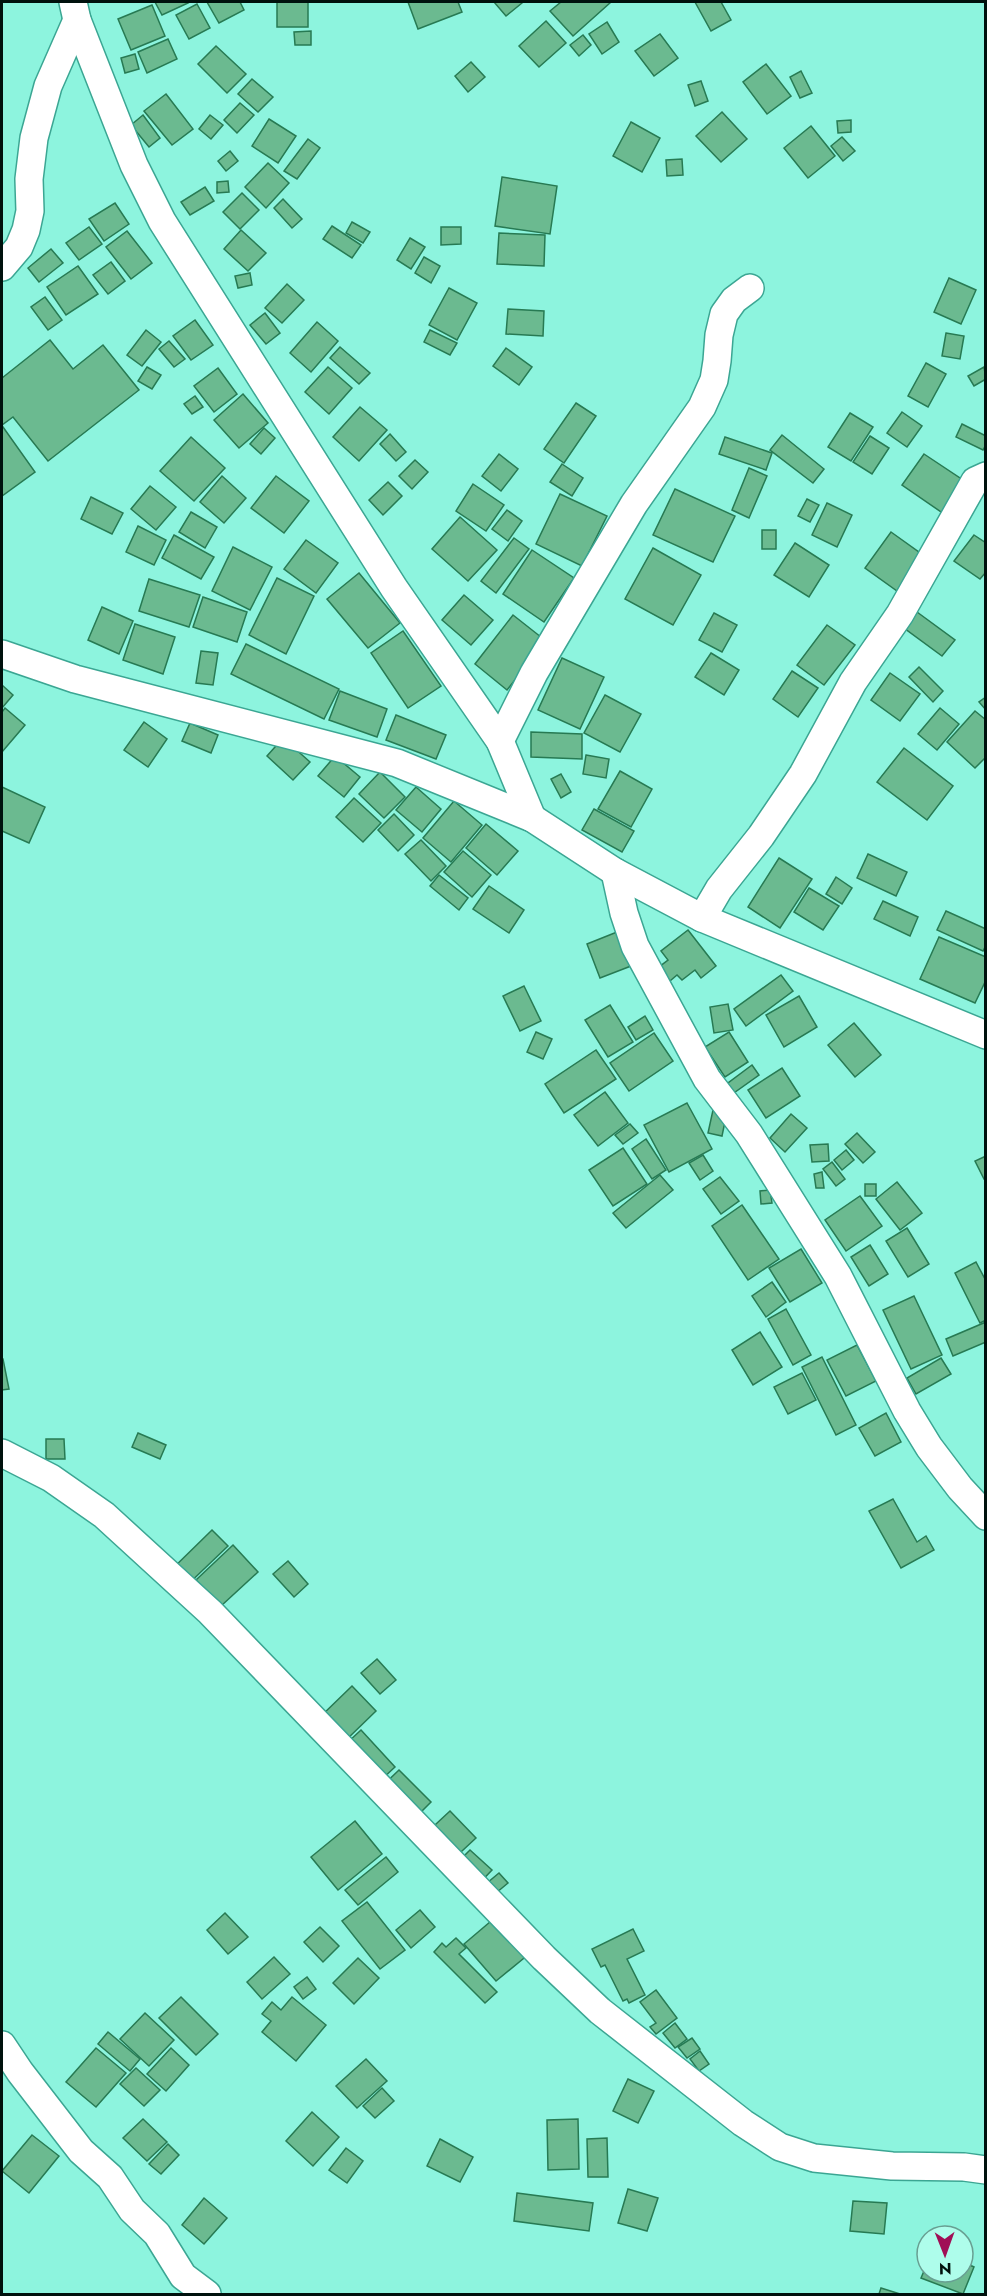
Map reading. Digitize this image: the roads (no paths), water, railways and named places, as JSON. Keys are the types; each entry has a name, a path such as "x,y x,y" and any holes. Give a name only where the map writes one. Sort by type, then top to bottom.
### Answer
{"street":[{"path":"2,267 19,247 26,230 30,211 29,180 33,146 42,108 75,11"},
{"path":"75,11 134,165 162,221 394,588 500,741 532,818"},
{"path":"500,741 534,673 634,504 702,407 714,380 724,314 734,300 750,288"},
{"path":"702,918 719,889 761,837 803,774 853,682 900,614 975,481 986,476"},
{"path":"2,654 75,679 397,763 532,818 615,872 702,918 986,1035"},
{"path":"615,872 624,913 635,946 707,1079 749,1134 838,1276 907,1411 929,1448 986,1516"},
{"path":"2,1453 51,1478 104,1515 210,1612 544,1958 600,2011 743,2123 780,2147 814,2158 892,2166 964,2167 986,2170"},
{"path":"2,2044 20,2072 81,2151 110,2177 132,2210 157,2234 183,2276 207,2295"}]}
